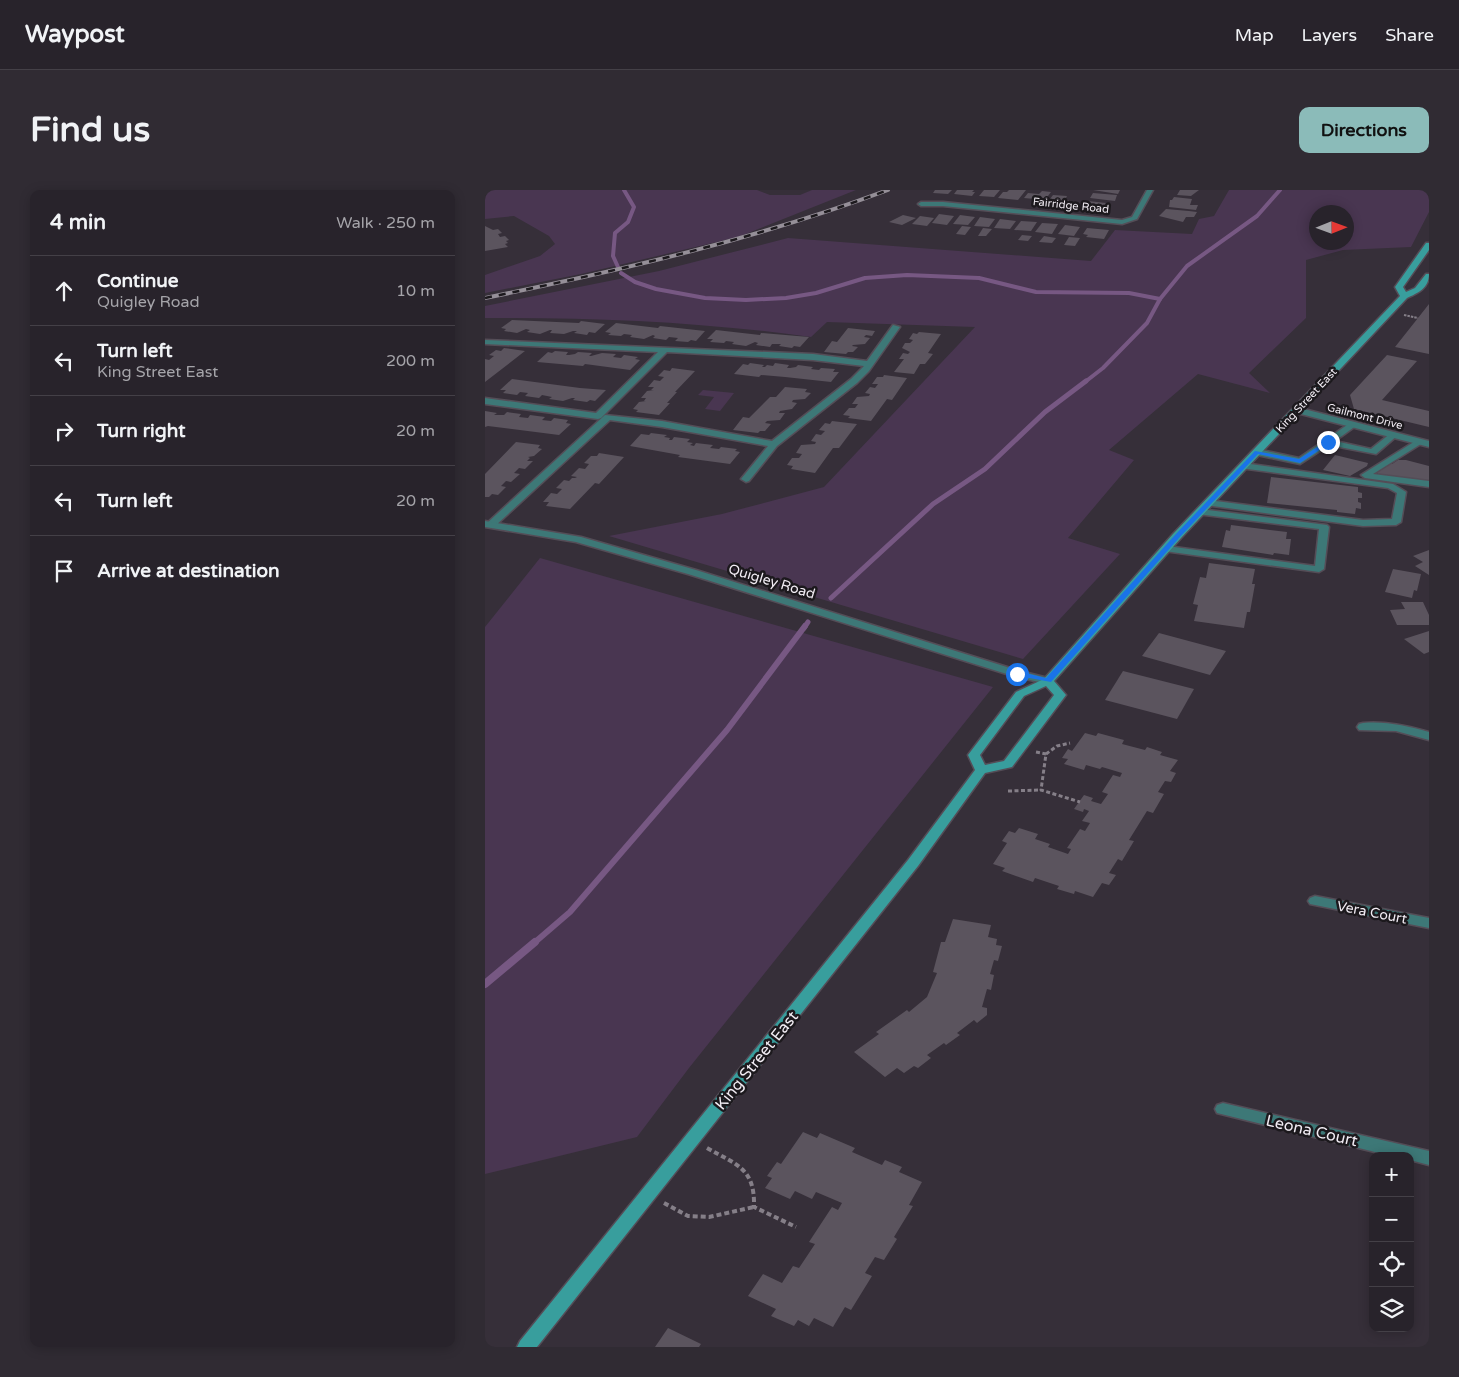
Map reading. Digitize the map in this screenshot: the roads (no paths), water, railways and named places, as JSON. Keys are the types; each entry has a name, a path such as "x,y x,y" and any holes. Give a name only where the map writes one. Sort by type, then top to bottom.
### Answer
{"main road":[{"path":"1404,296 1399,287 1428,248"},
{"name":"King Street East","path":"526,1347 913,863 981,770 974,755 1020,694 1048,681 1243,466 1404,296 1418,290 1429,276"},
{"path":"981,770 1008,764 1060,694 1048,681"}],"street":[{"name":"Fairridge Road","path":"921,204 943,204 1112,221 1130,221 1135,218 1150,190"},
{"path":"746,479 774,444 854,381 896,327"},
{"path":"485,342 813,357 868,364"},
{"path":"485,401 598,416 665,350"},
{"name":"Gailmont Drive","path":"1296,410 1424,443"},
{"path":"488,524 608,417 662,424 774,444"},
{"name":"Quigley Road","path":"488,524 577,539 692,572 1017,674 1048,681"},
{"path":"1363,727 1380,725 1401,727 1429,736"},
{"name":"Vera Court","path":"1315,902 1429,923"},
{"name":"Leona Court","path":"1223,1109 1429,1158"}],"lane":[{"path":"598,416 608,417"},
{"path":"1257,452 1300,462 1353,425"},
{"path":"1328,442 1373,452 1394,435"},
{"path":"1424,443 1403,450 1365,475 1429,484"},
{"path":"1383,444 1403,450"},
{"path":"1208,504 1363,523 1396,522 1402,492 1390,486 1243,466"},
{"path":"1167,549 1319,569 1324,527 1201,512"}],"waterway":[{"path":"618,267 613,256 615,233 628,222 634,207 624,190"},
{"path":"1160,299 1187,266 1257,216 1280,190"},
{"path":"621,273 635,282 656,289 705,298 746,300 786,298 816,293 865,278 907,275 979,278 1036,292 1129,293 1160,299"},
{"path":"1085,382 1103,368 1147,323 1160,299"},
{"path":"831,598 933,504 985,469 1045,412 1086,381"},
{"path":"804,628 808,622"},
{"path":"534,943 570,912 727,730 805,626"},
{"path":"485,984 535,942"}],"railway":[{"path":"485,298 689,252 789,224 888,190"}]}
